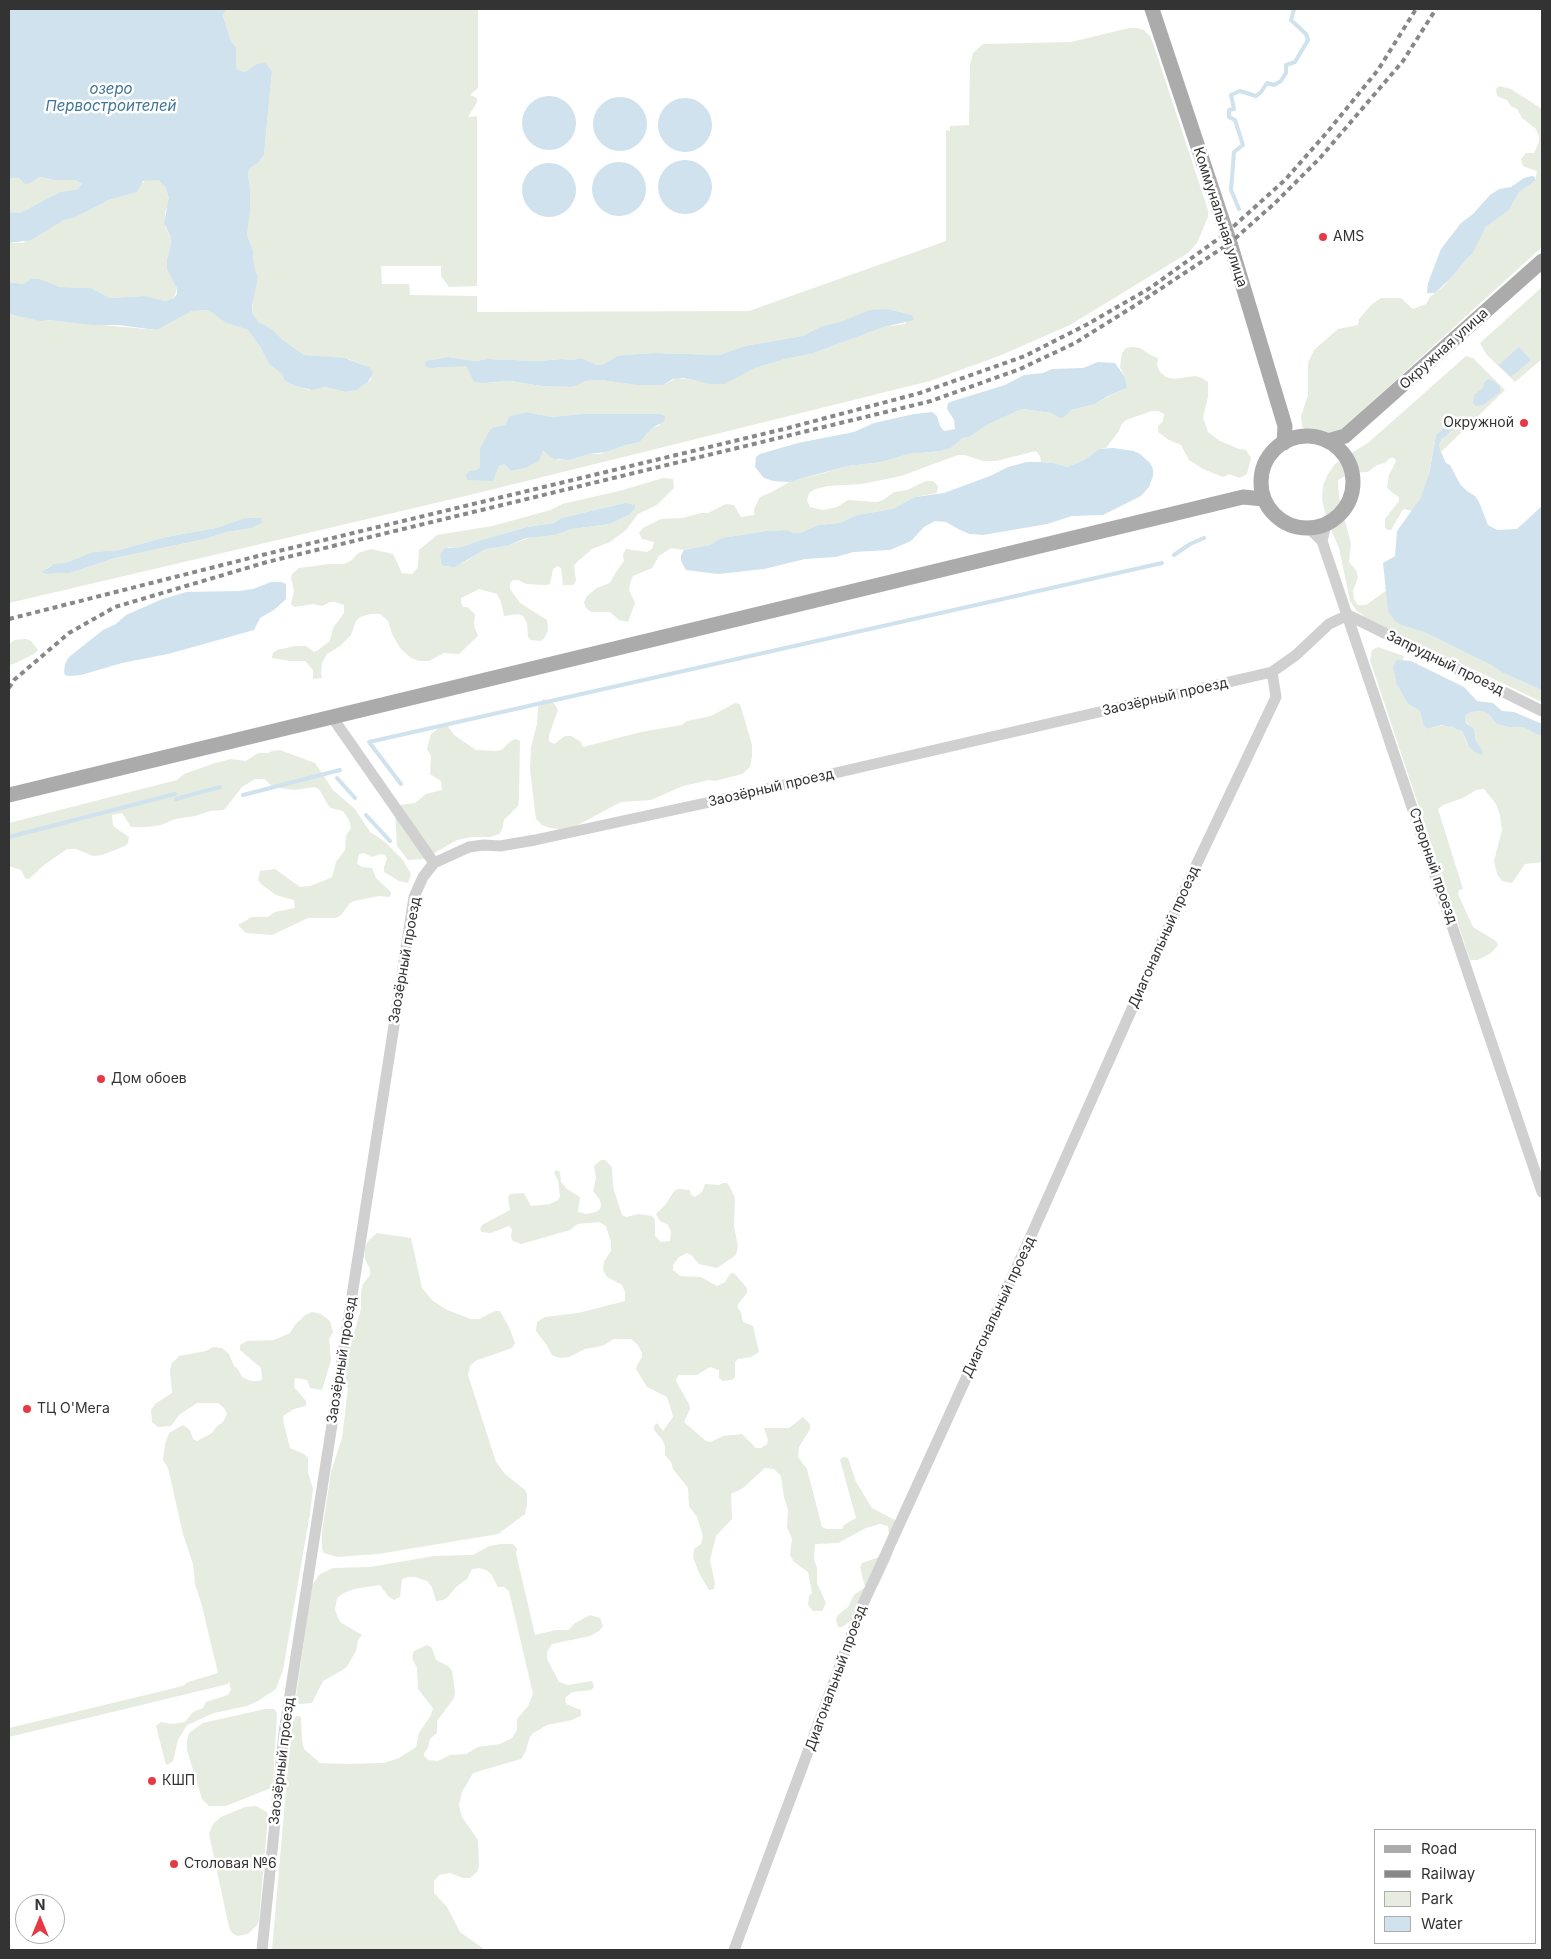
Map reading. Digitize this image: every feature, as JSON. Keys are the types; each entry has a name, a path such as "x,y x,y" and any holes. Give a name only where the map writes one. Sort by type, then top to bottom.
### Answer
{"main road":[{"name":"Коммунальная улица","path":"1152,9 1230,243 1285,426"},
{"name":"Окружная улица","path":"1345,436 1542,261"},
{"path":"1285,426 1300,437"},
{"path":"1284,443 1285,426"},
{"path":"1310,436 1328,441 1341,451 1347,459 1352,473 1353,488 1349,502 1340,514 1326,524 1299,528 1284,522 1272,512 1264,499 1261,484 1263,468 1270,455 1284,443 1300,437 1310,436"},
{"path":"1328,441 1345,436"},
{"path":"1341,451 1345,436"},
{"path":"1243,497 1261,484"},
{"path":"9,795 1243,497 1264,499"}],"street":[{"path":"1322,541 1326,524"},
{"path":"1309,528 1322,541"},
{"name":"Створный проезд","path":"1322,541 1542,1192"},
{"name":"Заозёрный проезд","path":"262,1950 284,1733 414,897 423,877 434,863 469,847 484,844 500,846 573,832 1272,672 1296,655 1329,624 1348,615"},
{"name":"Запрудный проезд","path":"1348,615 1542,711"},
{"name":"Диагональный проезд","path":"734,1950 863,1604 1030,1238 1191,876 1276,697 1272,672"},
{"path":"332,717 434,863"}],"green space":[{"path":"226,9 478,9 478,88 470,95 477,98 477,102 468,117 477,116 477,286 449,287 441,276 441,266 381,266 382,284 409,284 410,295 477,296 477,312 749,311 946,241 946,130 950,131 950,126 969,125 970,65 973,53 983,44 1071,42 1129,28 1144,30 1150,36 1153,43 1208,210 1208,217 1197,243 1188,253 1070,325 999,356 930,381 474,494 9,603 9,314 36,319 157,330 192,311 208,310 226,323 248,330 269,364 282,374 284,380 295,386 309,390 325,387 346,392 357,390 371,380 369,367 349,359 304,355 283,340 272,329 259,322 252,313 253,296 258,277 254,265 253,250 247,235 250,188 248,173 250,168 258,163 264,155 272,71 266,63 245,72 236,69 233,44 223,16","holes":["888,309 912,315 905,324 884,327 811,354 755,368 736,377 698,381 677,378 663,385 601,380 585,381 571,387 542,386 510,381 489,383 466,366 436,368 432,360 448,357 475,361 488,359 538,361 581,358 598,365 623,355 654,353 719,355 745,346 802,336 822,326 861,314","526,412 552,417 581,414 660,414 660,425 651,429 640,442 600,454 589,454 569,460 558,460 542,451 539,461 526,468 511,471 504,464 499,466 495,476 470,471 480,467 480,448 494,427 505,425 511,416","245,518 258,525 205,539 115,558 70,573 46,574 46,569 50,566 65,563 93,552 119,550 166,537 216,528"]},
{"path":"1499,86 1511,89 1542,109 1542,247 1342,429 1326,437 1308,434 1302,426 1301,416 1308,395 1308,363 1314,350 1338,329 1358,325 1359,319 1371,305 1381,298 1401,298 1413,309 1426,304 1430,297 1444,286 1468,258 1486,227 1509,210 1519,192 1535,181 1537,171 1523,166 1521,159 1526,153 1534,153 1539,142 1536,129 1522,118 1517,109 1511,106 1507,100 1497,96 1496,89"},
{"path":"13,177 31,181 40,177 54,180 75,180 82,184 78,189 60,192 20,213 13,213 9,212 9,178"},
{"path":"148,179 159,180 163,183 169,198 165,212 165,227 171,238 167,258 177,288 174,298 165,301 144,296 110,298 91,288 60,287 40,279 31,279 23,284 9,282 9,243 22,243 64,220 74,218 109,200 136,192 140,184"},
{"path":"1542,287 1542,359 1515,382 1486,354 1480,343"},
{"path":"1126,348 1140,348 1158,358 1157,365 1160,372 1166,377 1174,379 1195,376 1208,382 1208,397 1203,418 1208,432 1220,441 1246,450 1251,458 1247,474 1240,478 1229,474 1223,477 1203,469 1189,460 1181,445 1169,440 1158,432 1158,426 1163,421 1164,414 1152,411 1126,420 1106,448 1099,449 1084,460 1067,467 1041,462 1040,456 1036,451 996,461 983,461 965,455 958,455 901,476 862,484 828,486 815,489 809,493 807,500 810,507 823,510 837,507 848,500 877,502 894,492 907,490 926,481 933,481 938,486 937,493 915,497 892,509 857,515 839,523 818,525 800,533 793,533 787,530 766,531 729,537 710,545 684,550 671,548 659,556 652,568 633,576 629,590 635,603 628,622 619,620 610,612 591,612 586,608 584,602 587,596 597,588 610,583 624,561 623,555 626,549 647,552 652,549 654,542 642,539 639,533 643,528 661,519 682,518 708,513 726,504 734,505 741,517 754,515 754,509 760,497 793,480 848,466 881,462 909,454 941,451 951,448 963,438 969,437 989,424 1022,409 1051,413 1059,418 1071,410 1095,404 1127,388 1125,377 1120,367 1122,353"},
{"path":"1466,356 1473,358 1505,390 1441,452 1439,445 1442,439 1460,422 1436,435 1428,478 1420,499 1412,511 1404,509 1391,530 1387,530 1385,519 1399,501 1399,497 1387,487 1389,475 1396,461 1394,458 1390,458 1385,463 1377,465 1368,472 1351,473 1338,480 1339,497 1351,544 1349,562 1356,570 1358,577 1353,591 1354,599 1358,605 1366,605 1387,590 1388,611 1401,625 1424,632 1491,665 1503,673 1542,690 1542,702 1367,619 1356,610 1350,601 1339,548 1327,520 1322,499 1323,486 1335,464 1369,442"},
{"path":"663,478 673,479 674,488 657,505 638,514 626,530 610,542 592,549 577,562 574,566 576,581 573,585 563,585 561,568 558,566 553,569 550,584 526,584 518,580 513,580 510,583 510,589 520,603 547,620 548,630 544,639 540,641 531,640 528,637 527,623 523,616 518,614 504,616 497,594 479,589 461,598 463,607 467,607 475,614 474,626 478,636 459,654 444,653 429,661 419,661 411,658 400,648 392,634 388,621 380,614 370,614 360,617 356,621 351,635 340,646 327,654 322,663 322,678 313,679 313,670 305,661 272,658 273,653 277,650 295,646 306,646 314,652 318,650 330,641 333,628 344,613 344,605 335,602 322,606 313,604 294,607 291,604 294,591 291,578 292,574 299,568 344,564 352,560 358,553 371,549 393,554 402,573 412,574 418,567 419,550 437,535 492,526 551,510 562,504 619,491","holes":["625,503 635,509 629,515 610,524 572,529 555,535 534,536 507,546 486,549 463,563 447,567 441,563 440,555 449,547 462,547 527,527 554,523 561,518"]},
{"path":"26,639 31,641 38,650 34,654 9,665 9,645 14,640"},
{"path":"1378,647 1404,656 1403,660 1399,660 1394,673 1396,683 1408,704 1420,711 1423,724 1427,729 1445,725 1455,728 1462,731 1467,744 1476,753 1483,751 1476,741 1475,733 1465,720 1465,716 1471,712 1482,711 1501,725 1525,727 1542,736 1542,862 1525,864 1512,883 1502,881 1497,874 1494,861 1502,830 1500,815 1496,804 1484,789 1476,790 1438,809 1463,889 1459,890 1458,894 1473,927 1496,941 1498,945 1491,953 1478,960 1470,960 1370,660 1372,650"},
{"path":"543,699 554,703 558,710 549,735 549,741 554,744 565,736 571,736 581,742 583,747 641,732 682,725 687,721 711,716 735,703 740,704 752,745 750,767 742,774 683,786 651,800 621,802 574,827 550,828 542,825 536,819 530,770 531,747 537,724 538,707"},
{"path":"443,725 448,726 454,735 476,750 501,750 511,741 516,739 520,741 518,806 504,820 499,834 490,837 471,837 457,840 424,859 408,860 397,846 395,811 400,805 415,803 426,794 442,790 441,781 430,774 431,756 427,749 431,734"},
{"path":"280,750 315,763 333,790 355,809 370,832 384,841 403,860 411,874 408,883 399,881 384,872 387,859 385,855 381,854 372,857 364,853 359,854 357,864 362,867 372,868 376,878 391,892 390,897 379,896 354,901 336,918 308,918 272,935 246,933 238,925 252,917 268,917 275,912 295,908 294,900 276,895 261,884 258,880 260,871 275,869 300,887 310,886 328,879 332,877 336,862 345,850 346,836 351,828 349,820 343,811 331,808 319,789 314,787 295,790 280,788 271,785 264,779 255,779 242,787 224,810 210,811 195,816 175,819 161,825 131,827 122,813 112,815 113,826 129,837 128,843 102,855 93,856 76,849 67,849 44,865 29,879 25,878 21,870 9,866 9,823 177,780 184,774 212,764 231,759 246,761 258,753"},
{"path":"601,1160 605,1160 612,1167 613,1187 622,1215 626,1217 639,1214 652,1216 655,1220 655,1236 661,1242 670,1241 671,1232 668,1225 660,1221 656,1214 675,1190 690,1190 691,1195 695,1197 702,1192 705,1184 719,1185 727,1183 730,1187 735,1198 734,1227 738,1246 736,1255 717,1268 699,1264 687,1253 679,1257 673,1265 673,1270 680,1276 701,1277 717,1286 725,1282 730,1274 734,1273 747,1288 747,1293 738,1304 738,1308 743,1322 753,1326 759,1352 751,1357 738,1359 735,1362 735,1377 732,1380 723,1381 719,1378 719,1370 710,1367 697,1375 679,1375 676,1379 677,1383 690,1409 684,1422 706,1441 711,1442 723,1436 742,1434 756,1448 761,1448 767,1444 768,1440 764,1428 789,1428 803,1417 810,1424 810,1429 799,1447 798,1457 807,1469 822,1527 827,1529 842,1529 844,1525 856,1518 840,1460 843,1457 848,1458 856,1482 872,1508 895,1520 895,1543 891,1558 879,1584 854,1619 842,1627 838,1627 836,1619 848,1607 854,1595 865,1587 860,1567 862,1563 879,1557 889,1534 888,1526 880,1524 866,1528 838,1543 815,1544 814,1559 817,1568 817,1583 826,1603 822,1611 813,1611 808,1605 809,1596 812,1593 808,1572 794,1562 790,1555 792,1539 787,1527 788,1510 781,1476 774,1469 765,1468 743,1488 731,1494 732,1519 716,1536 710,1560 715,1584 714,1589 709,1590 699,1573 693,1557 694,1549 701,1544 703,1536 697,1517 689,1506 688,1488 673,1469 671,1462 665,1455 665,1446 662,1439 654,1430 654,1426 657,1423 663,1431 673,1417 671,1409 667,1397 647,1387 636,1369 642,1357 638,1345 631,1339 614,1339 602,1346 585,1349 569,1357 560,1358 552,1355 536,1331 537,1322 545,1317 578,1313 625,1301 625,1292 622,1285 607,1277 603,1270 604,1262 611,1251 611,1242 606,1226 599,1222 578,1224 570,1230 521,1244 513,1241 511,1237 512,1229 509,1226 491,1233 482,1232 480,1229 482,1225 510,1210 508,1197 510,1194 524,1193 531,1206 550,1204 558,1200 560,1197 558,1180 554,1173 556,1170 560,1172 561,1182 567,1189 580,1197 578,1212 586,1214 596,1212 600,1209 601,1205 600,1200 593,1191 596,1178 594,1166"},
{"path":"377,1233 411,1238 422,1288 433,1301 447,1310 471,1319 479,1319 495,1311 500,1311 509,1327 515,1343 512,1348 475,1361 470,1366 468,1375 496,1462 505,1474 525,1490 527,1504 525,1514 498,1534 378,1554 337,1557 324,1553 322,1549 322,1532 331,1472 342,1438 348,1388 344,1382 349,1351 361,1309 361,1291 363,1284 370,1275 370,1269 365,1259 365,1247 368,1241"},
{"path":"312,1312 321,1314 330,1321 333,1332 329,1339 331,1360 322,1390 310,1388 307,1380 295,1378 294,1387 306,1401 306,1406 294,1409 283,1416 290,1448 304,1454 308,1458 308,1472 313,1489 283,1670 276,1689 247,1706 214,1713 187,1725 178,1740 173,1761 167,1765 156,1726 161,1722 172,1724 185,1722 193,1712 203,1708 206,1702 228,1695 231,1690 229,1681 228,1684 9,1737 9,1728 183,1686 188,1682 218,1673 195,1584 193,1564 183,1534 168,1468 163,1460 165,1444 169,1433 183,1425 190,1430 193,1439 197,1441 212,1433 223,1422 227,1414 218,1403 197,1403 179,1415 171,1426 158,1427 152,1422 151,1410 155,1404 172,1393 170,1370 172,1363 179,1356 206,1351 213,1347 222,1348 229,1354 234,1366 242,1377 251,1381 259,1381 262,1379 261,1368 240,1350 240,1345 247,1341 274,1340 290,1333 305,1315"},
{"path":"513,1544 517,1549 516,1553 535,1635 556,1630 568,1630 575,1623 590,1615 600,1618 603,1626 599,1631 590,1636 552,1644 547,1652 547,1659 559,1682 568,1685 592,1681 594,1687 591,1690 572,1692 565,1698 566,1704 581,1710 581,1716 572,1720 547,1725 532,1734 521,1759 473,1773 462,1792 459,1805 462,1817 478,1840 479,1866 477,1872 470,1878 463,1878 450,1873 439,1875 434,1881 434,1893 447,1907 460,1932 485,1950 272,1950 291,1732 296,1716 301,1718 304,1749 320,1763 384,1763 399,1758 416,1747 419,1733 431,1715 433,1708 418,1689 417,1668 412,1658 414,1651 427,1645 432,1648 436,1660 448,1666 452,1671 455,1692 454,1698 437,1721 437,1733 430,1739 428,1748 424,1753 428,1760 438,1761 450,1755 466,1754 478,1747 500,1744 512,1738 517,1730 517,1719 528,1706 533,1694 509,1591 504,1587 498,1587 491,1574 479,1568 472,1569 467,1579 443,1600 436,1601 432,1587 427,1581 415,1577 402,1579 400,1597 394,1600 388,1596 380,1585 354,1589 342,1594 337,1598 335,1610 340,1622 362,1635 358,1640 356,1651 346,1668 323,1681 312,1703 299,1704 296,1697 312,1585 320,1574 333,1568 370,1567 434,1556 473,1555 489,1546"},
{"path":"265,1709 274,1709 277,1713 273,1782 271,1788 226,1806 209,1806 202,1799 187,1750 189,1733 203,1723"},
{"path":"256,1806 267,1812 268,1816 259,1920 257,1925 248,1934 238,1936 232,1933 229,1927 209,1834 213,1824 221,1817 245,1807"}],"water":[{"name":"озеро Первостроителей","path":"9,9 226,9 223,16 231,41 236,48 236,69 245,72 257,64 266,63 272,71 264,155 258,163 250,168 248,173 250,209 247,235 253,250 254,265 258,277 252,313 259,322 272,329 283,340 304,355 345,358 369,367 373,373 368,382 357,390 346,392 325,387 312,390 295,386 284,380 282,374 269,364 248,330 226,323 208,310 192,311 157,330 118,325 41,321 9,314 9,282 23,284 31,279 40,279 60,287 91,288 110,298 145,296 165,301 174,298 177,294 177,288 167,269 171,238 164,223 169,198 165,187 159,180 143,181 137,192 109,200 74,218 64,220 31,240 9,243 9,212 20,213 60,192 78,189 82,184 75,180 54,180 40,177 25,184 19,178 9,178"},
{"path":"549,96 559,98 568,104 574,113 576,123 574,133 568,142 559,148 549,150 539,148 530,142 524,133 522,123 524,113 530,104 539,98"},
{"path":"620,97 630,99 639,105 645,114 647,124 645,134 639,143 630,149 620,151 610,149 601,143 595,134 593,124 595,114 601,105 610,99"},
{"path":"685,98 695,100 704,106 710,115 712,125 710,135 704,144 695,150 685,152 675,150 666,144 660,135 658,125 660,115 666,106 675,100"},
{"path":"685,160 695,162 704,168 710,177 712,187 710,197 704,206 695,212 685,214 675,212 666,206 660,197 658,187 660,177 666,168 675,162"},
{"path":"619,162 629,164 638,170 644,179 646,189 644,199 638,208 629,214 619,216 609,214 600,208 594,199 592,189 594,179 600,170 609,164"},
{"path":"549,163 559,165 568,171 574,180 576,190 574,200 568,209 559,215 549,217 539,215 530,209 524,200 522,190 524,180 530,171 539,165"},
{"path":"1535,177 1535,181 1519,192 1509,210 1486,227 1473,252 1450,279 1435,293 1427,293 1428,283 1441,249 1461,223 1473,214 1490,195 1499,189 1511,187 1524,178"},
{"path":"888,309 912,315 914,320 884,327 811,354 755,368 724,384 711,384 683,378 673,379 663,385 638,385 601,380 585,381 571,387 542,386 510,381 484,383 474,382 466,366 429,368 425,366 426,361 448,357 475,361 488,359 538,361 581,358 598,365 623,355 654,353 719,355 745,346 802,336 822,326 840,322 870,310"},
{"path":"1519,347 1531,360 1511,377 1499,365"},
{"path":"1098,362 1115,363 1125,377 1127,388 1095,404 1071,410 1064,417 1059,418 1051,413 1022,409 989,424 969,437 963,438 951,448 941,451 909,454 881,462 848,466 788,482 764,478 755,467 756,457 760,454 798,443 854,432 874,423 914,414 932,412 937,416 940,426 944,431 955,429 954,420 947,409 948,403 1005,385 1024,375 1043,373 1052,369 1083,368"},
{"path":"1488,379 1494,381 1500,387 1500,392 1483,405 1475,406 1473,403 1474,395 1483,388 1484,383"},
{"path":"526,412 552,417 581,414 660,414 665,416 664,421 651,429 640,442 569,460 554,459 543,451 539,461 526,468 511,471 504,464 499,466 493,481 467,480 466,474 480,467 480,448 490,430 494,427 505,425 510,416"},
{"path":"1455,419 1461,422 1442,439 1439,445 1441,452 1460,484 1475,496 1479,502 1488,525 1497,530 1517,529 1542,506 1542,690 1503,673 1491,665 1424,632 1401,625 1395,621 1388,611 1383,563 1395,556 1397,531 1420,499 1429,474 1436,435"},
{"path":"1113,448 1134,451 1140,454 1150,463 1153,469 1153,476 1149,487 1141,496 1103,515 1072,516 1047,524 983,535 970,534 946,522 935,521 924,527 911,541 890,550 853,552 836,557 805,559 764,569 718,574 686,570 681,561 681,555 684,550 710,545 722,538 766,531 787,530 793,533 800,533 818,525 839,523 857,515 892,509 915,497 944,493 990,476 1008,467 1027,462 1041,462 1067,467 1084,460 1099,449"},
{"path":"625,503 635,505 635,509 629,515 610,524 572,529 555,535 526,538 507,546 486,549 455,567 443,566 441,563 440,555 445,548 462,547 527,527 554,523 561,518"},
{"path":"245,518 261,518 262,523 251,528 227,532 205,539 115,558 70,573 46,574 42,572 54,564 65,563 93,552 119,550 166,537 216,528"},
{"path":"271,582 286,584 286,599 274,610 260,618 254,630 168,654 122,663 81,675 65,675 65,664 69,657 103,630 116,624 126,615 160,600 186,592 239,591 253,589"},
{"path":"1396,661 1411,661 1464,687 1477,701 1493,703 1502,711 1514,712 1542,724 1542,736 1524,727 1510,727 1497,724 1488,714 1482,711 1471,712 1465,716 1465,720 1474,729 1476,741 1483,751 1482,755 1469,747 1462,731 1442,725 1427,729 1423,724 1420,711 1408,704 1396,683 1393,667"}],"waterway":[{"path":"1239,209 1231,190 1234,152 1243,145 1235,120 1229,117 1229,110 1234,109 1231,95 1240,91 1256,96 1267,83 1274,85 1281,81 1286,73 1286,65 1295,62 1308,40 1306,34 1291,20 1294,9"},
{"path":"1174,555 1190,544 1204,538"},
{"path":"401,784 369,742 1162,563"},
{"path":"243,795 340,770"},
{"path":"337,778 355,798"},
{"path":"176,799 220,787"},
{"path":"9,837 175,794"},
{"path":"366,815 390,841"}],"railway":[{"path":"9,619 258,556 788,428 920,393 1025,356 1086,325 1150,288 1225,234 1285,180 1329,130 1378,70 1416,9"},
{"path":"9,688 14,680 69,633 115,607 267,562 931,401 1020,369 1075,343 1230,243 1275,203 1320,158 1403,61 1436,9"}],"place":[{"name":"AMS","path":"1323,237"},
{"name":"Окружной","path":"1524,423"},
{"name":"Дом обоев","path":"101,1079"},
{"name":"ТЦ О'Мега","path":"27,1409"},
{"name":"КШП","path":"152,1781"},
{"name":"Столовая №6","path":"174,1864"}]}
